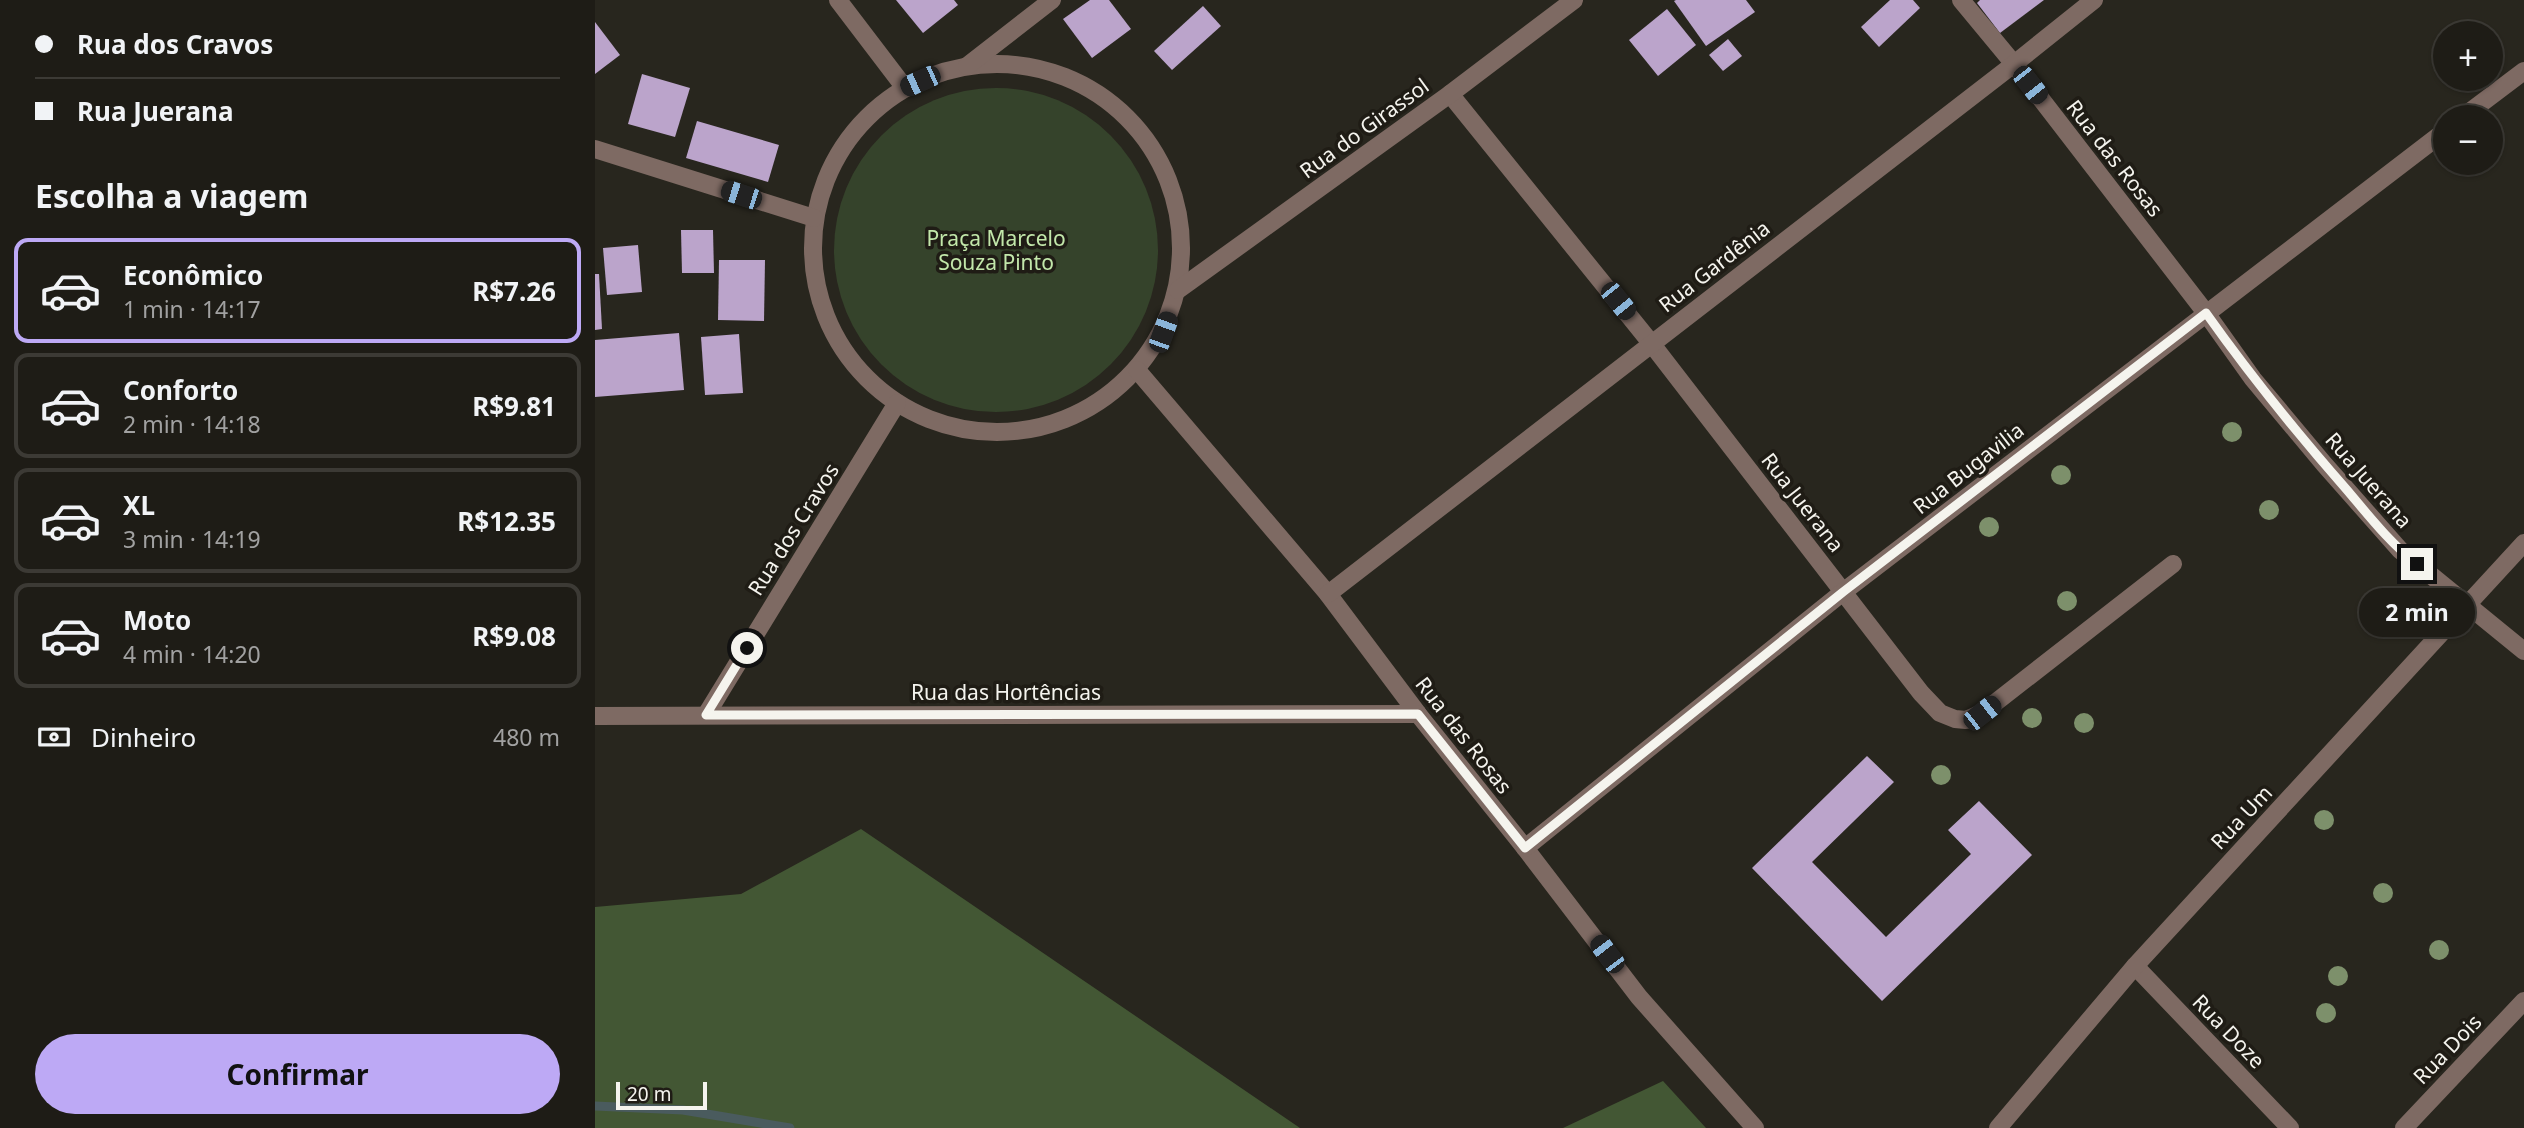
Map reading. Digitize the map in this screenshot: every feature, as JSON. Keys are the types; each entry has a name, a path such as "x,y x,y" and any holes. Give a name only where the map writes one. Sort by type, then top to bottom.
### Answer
{"street":[{"path":"838,0 905,88"},
{"path":"967,66 1052,0"},
{"name":"Rua do Girassol","path":"1178,290 1450,94 1574,0"},
{"name":"Rua das Rosas","path":"1961,0 2014,64 2206,313"},
{"name":"Rua Gardênia","path":"1328,594 2094,0"},
{"path":"1000,64 1033,67 1054,73 1094,91 1121,111 1156,153 1174,193 1181,225 1182,258 1178,290 1163,332 1137,370 1086,410 1023,431 958,428 897,403 869,381 853,363 827,323 815,278 812,254 814,218 825,179 845,143 872,112 905,88 935,74 967,66 1000,64"},
{"path":"2479,105 2524,71"},
{"name":"Rua Juerana","path":"1450,94 1651,343 1921,693 1940,713 1966,720 1982,713 2173,564"},
{"name":"Rua Bugavilia","path":"1525,848 1843,592 2433,140"},
{"path":"595,149 814,218"},
{"name":"Rua Juerana","path":"2206,313 2253,379 2400,550 2524,651"},
{"name":"Rua das Rosas","path":"1137,370 1328,594 1639,997 1755,1128"},
{"name":"Rua dos Cravos","path":"706,715 897,403"},
{"name":"Rua Um","path":"1998,1128 2135,966 2524,543"},
{"name":"Rua das Hortências","path":"595,716 1418,714"},
{"name":"Rua Doze","path":"2135,966 2290,1128"},
{"name":"Rua Dois","path":"2404,1128 2524,1001"}],"green space":[{"name":"Praça Marcelo Souza Pinto","path":"996,88 1028,91 1058,100 1086,115 1111,135 1131,160 1146,188 1155,218 1158,250 1155,282 1146,312 1131,340 1111,365 1086,385 1058,400 1028,409 996,412 964,409 934,400 906,385 881,365 861,340 846,312 837,282 834,250 837,218 846,188 861,160 881,135 906,115 934,100 964,91"},
{"path":"861,829 1300,1128 595,1128 595,907 741,894"},
{"path":"1663,1081 1706,1128 1563,1128"}],"building":[{"path":"896,0 954,0 958,5 923,33"},
{"path":"1090,0 1109,0 1131,29 1092,58 1063,19"},
{"path":"1746,0 1755,12 1706,46 1674,1"},
{"path":"1890,0 1913,0 1920,8 1879,47 1861,27"},
{"path":"1980,0 2044,0 2000,33 1977,3"},
{"path":"1203,6 1221,26 1172,70 1154,51"},
{"path":"1667,9 1696,45 1658,76 1629,40"},
{"path":"595,22 620,55 595,74"},
{"path":"1728,39 1742,56 1723,71 1709,55"},
{"path":"642,74 690,88 675,137 628,124"},
{"path":"697,121 779,145 768,182 686,158"},
{"path":"681,230 713,230 714,273 682,273"},
{"path":"638,245 642,292 607,295 603,248"},
{"path":"719,260 765,260 764,321 718,320"},
{"path":"595,274 599,274 602,329 595,330"},
{"path":"679,333 684,390 595,397 595,340"},
{"path":"739,334 743,393 705,395 701,337"},
{"path":"1867,756 1894,782 1812,862 1886,937 1971,854 1948,830 1979,801 2032,855 1882,1001 1752,868"}],"waterway":[{"path":"595,1106 683,1110 790,1128"}],"route":[{"path":"747,648 706,715 1418,714 1525,848 1843,592 2206,313 2253,379 2324,464 2400,550 2417,564"}]}
